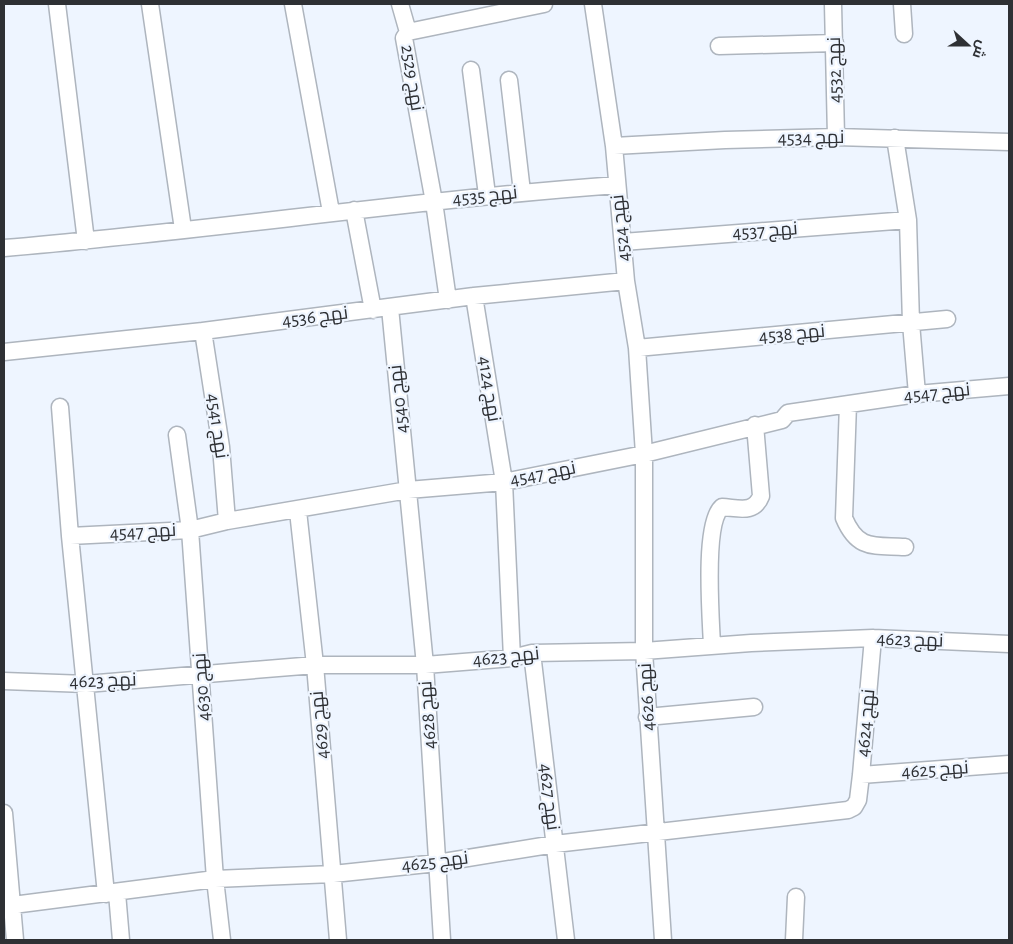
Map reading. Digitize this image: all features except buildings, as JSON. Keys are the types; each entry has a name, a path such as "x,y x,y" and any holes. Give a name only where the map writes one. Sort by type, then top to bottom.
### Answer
{"street":[{"path":"57,4 86,241"},
{"path":"150,4 183,229"},
{"path":"293,4 331,212"},
{"path":"400,4 408,32"},
{"name":"نهج 2529","path":"448,300 434,202 404,38 408,32 544,4"},
{"name":"نهج 4524","path":"593,4 614,146 626,281 637,348 644,454"},
{"name":"نهج 4532","path":"833,4 836,137"},
{"path":"902,4 904,34"},
{"path":"719,46 835,43"},
{"path":"471,70 487,195"},
{"path":"509,80 522,192"},
{"name":"نهج 4534","path":"614,146 836,137 1009,142"},
{"path":"895,138 908,220 911,323 917,394"},
{"name":"نهج 4535","path":"4,248 86,241 487,195 617,185"},
{"path":"354,210 373,310"},
{"name":"نهج 4537","path":"623,242 908,220"},
{"name":"نهج 4536","path":"4,352 203,331 474,296 626,281"},
{"name":"نهج 4124","path":"474,296 504,482 512,658"},
{"name":"نهج 4540","path":"390,308 408,490"},
{"name":"نهج 4538","path":"637,348 947,319"},
{"name":"نهج 4541","path":"203,331 220,447 227,521"},
{"name":"نهج 4547","path":"70,536 190,530 227,521 298,511 408,490 504,482 644,454 782,420 788,413 917,394 1009,386"},
{"path":"848,404 844,518 851,536 868,545 905,547"},
{"path":"60,407 70,536 86,684 111,894 121,940"},
{"path":"712,646 710,556 714,518 722,507 750,509 757,505 761,496 756,426"},
{"name":"نهج 4630","path":"177,435 190,530 202,675 215,879 222,940"},
{"name":"نهج 4626","path":"644,454 644,652 654,833 663,940"},
{"name":"نهج 4628","path":"408,490 425,665 442,940"},
{"name":"نهج 4629","path":"298,511 315,666 338,940"},
{"name":"نهج 4623","path":"4,681 86,684 315,666 425,665 512,658 532,653 644,652 712,646 873,638 1009,644"},
{"name":"نهج 4624","path":"854,806 858,800 861,775 873,638"},
{"name":"نهج 4627","path":"532,653 566,940"},
{"path":"647,718 754,707"},
{"name":"نهج 4625","path":"861,775 1009,764"},
{"name":"نهج 4625","path":"13,905 111,894 215,879 333,874 437,862 555,844 848,810 854,806"},
{"path":"4,813 15,940"},
{"path":"794,940 796,897"}]}
